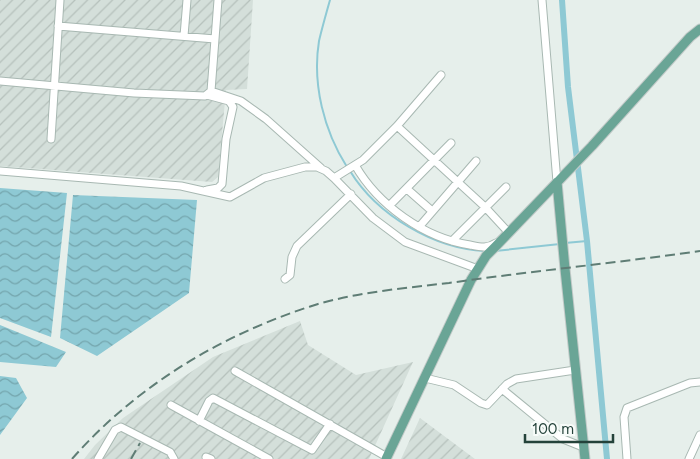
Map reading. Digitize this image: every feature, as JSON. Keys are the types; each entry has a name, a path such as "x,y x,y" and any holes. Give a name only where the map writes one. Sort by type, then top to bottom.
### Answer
{"main road":[{"path":"387,458 471,280 486,256 592,146 700,29"},
{"path":"560,179 562,237 584,459"}],"street":[{"path":"51,138 60,0"},
{"path":"184,36 187,0"},
{"path":"209,93 218,0"},
{"path":"542,0 560,179"},
{"path":"58,26 215,39"},
{"path":"334,178 363,160 397,126 441,75"},
{"path":"0,81 134,93 209,93 241,101 266,119 334,178 373,218 395,236 405,242 478,269"},
{"path":"204,191 218,188 222,184 226,139 233,107 229,101 209,93"},
{"path":"397,126 485,207 509,233"},
{"path":"390,205 451,143"},
{"path":"419,227 476,161"},
{"path":"0,170 181,186 230,197 253,183 276,174 305,166 321,168"},
{"path":"353,166 397,212 419,227 452,241 486,248 498,243"},
{"path":"452,241 506,187"},
{"path":"407,189 432,211"},
{"path":"285,279 290,275 292,257 297,246 351,194"},
{"path":"425,378 454,385 484,405 490,403 510,382 520,378 575,370"},
{"path":"235,371 387,458"},
{"path":"627,459 624,417 627,408 690,383 700,382"},
{"path":"502,389 563,439 583,447"},
{"path":"199,421 209,401 214,398 312,450 330,424"},
{"path":"171,405 269,459"},
{"path":"98,459 115,430 122,427 170,452 174,459"},
{"path":"689,459 700,435"}],"shaded area":[{"path":"0,0 253,0 247,89 226,90 218,177 212,182 0,166"},
{"path":"300,321 308,345 356,375 413,362 369,459 84,459 95,445 123,418 213,357"},
{"path":"420,418 475,459 401,459"}],"water":[{"path":"0,188 67,193 51,337 0,318"},
{"path":"73,195 197,200 189,293 97,356 60,338"},
{"path":"0,325 66,352 56,367 0,362"},
{"path":"0,376 16,378 27,398 0,435"}],"waterway":[{"path":"330,0 319,41 317,74 326,123 347,167"},
{"path":"562,0 568,87 587,241 607,459"},
{"path":"350,171 375,202 408,227 446,244 485,251"},
{"path":"565,243 587,241"},
{"path":"495,251 560,244"}],"railway":[{"path":"72,459 97,432 125,408 154,385 184,365 216,346 249,330 318,304 350,296 383,291 700,251"},
{"path":"131,459 140,443"}]}
